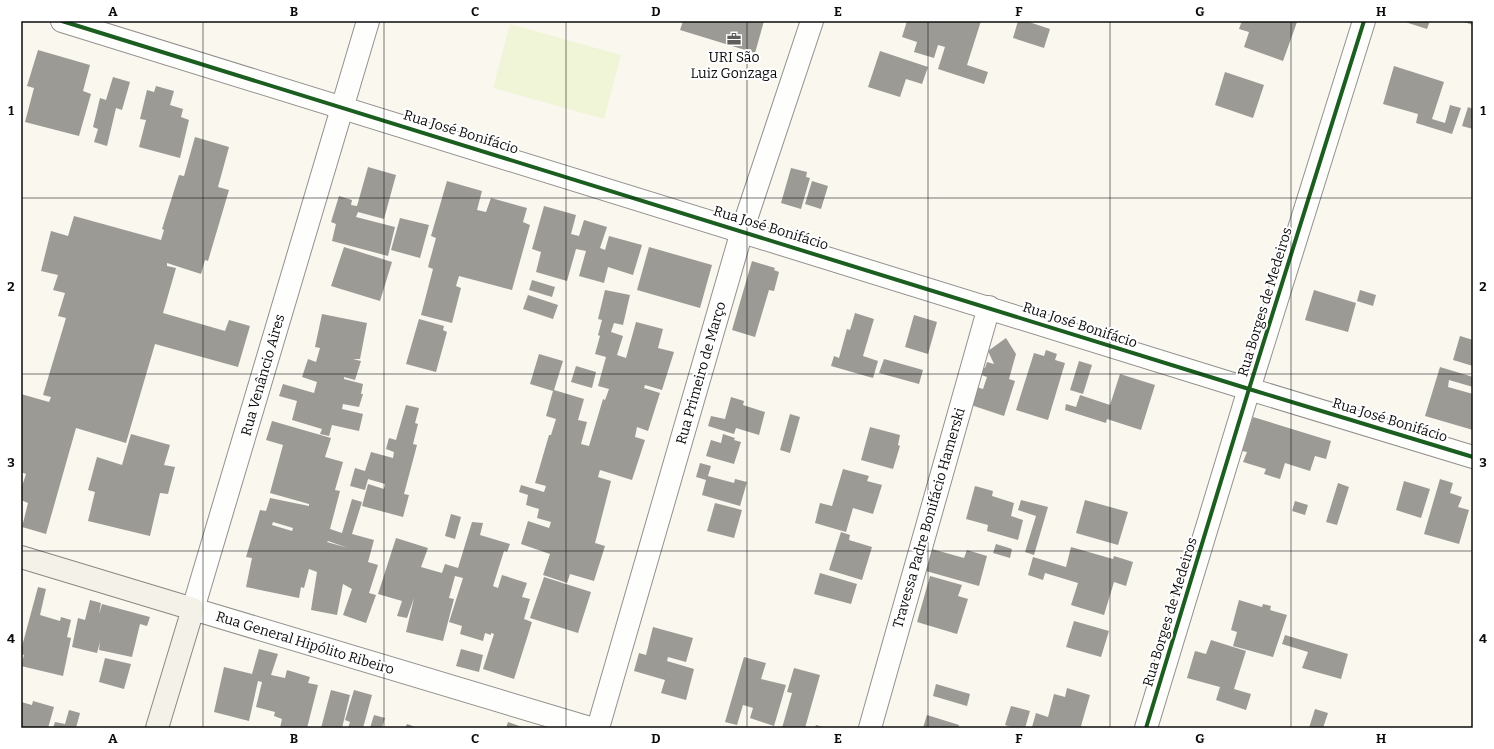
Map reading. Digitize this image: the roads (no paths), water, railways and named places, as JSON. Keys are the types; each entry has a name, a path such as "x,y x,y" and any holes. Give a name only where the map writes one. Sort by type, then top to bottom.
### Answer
{"street":[{"name":"Rua José Bonifácio","path":"62,21 342,106 1249,389 1473,457"},
{"name":"Rua Venâncio Aires","path":"157,728 368,21"},
{"name":"Rua Primeiro de Março","path":"598,728 742,231 812,21"},
{"name":"Rua Borges de Medeiros","path":"1146,728 1249,389 1364,21"},
{"name":"Travessa Padre Bonifácio Hamerski","path":"870,728 989,307"},
{"name":"Rua General Hipólito Ribeiro","path":"21,557 590,728"}],"place":[{"name":"URI São Luiz Gonzaga","path":"734,39"}]}
